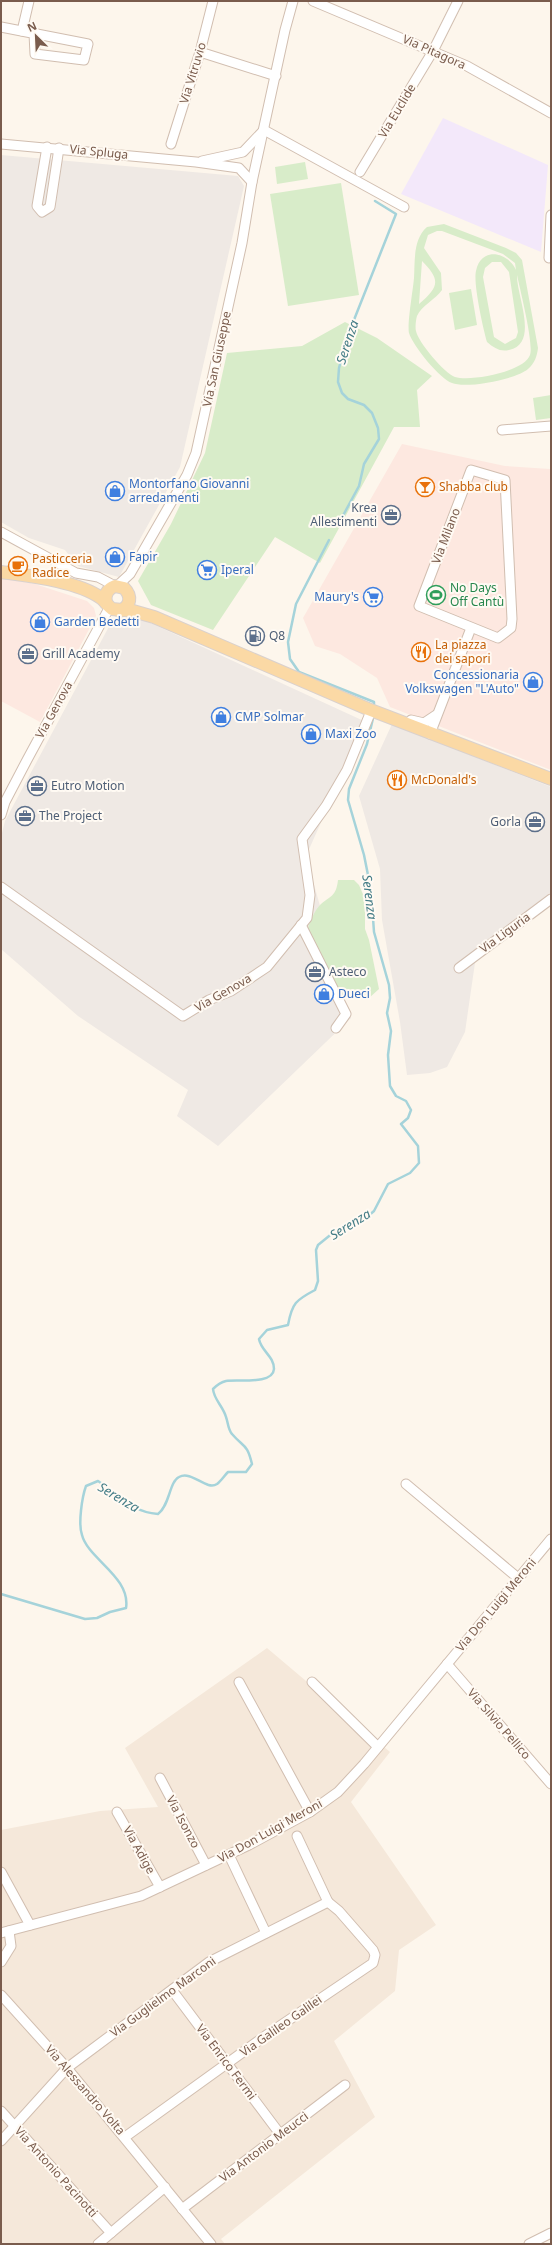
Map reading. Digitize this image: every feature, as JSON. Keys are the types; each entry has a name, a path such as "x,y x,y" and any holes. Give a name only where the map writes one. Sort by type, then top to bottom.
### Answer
{"main road":[{"path":"1,572 54,581 88,592 102,599 111,608 141,613 154,617 384,716 551,779"},
{"path":"111,608 105,598 112,587"},
{"path":"88,592 112,587 124,588 129,597 154,617"},
{"path":"111,608 127,607 129,597"}],"street":[{"path":"22,31 29,1"},
{"name":"Via Vitruvio","path":"171,144 200,52 213,1"},
{"name":"Via San Giuseppe","path":"112,587 130,574 187,475 196,453 242,243 252,182 258,161 293,1"},
{"name":"Via Pitagora","path":"313,1 433,51 479,72 551,113"},
{"name":"Via Euclide","path":"360,172 433,51 458,1"},
{"path":"1,27 88,44 84,60 35,54 34,34"},
{"path":"200,52 276,76"},
{"path":"258,161 243,152 264,130 404,207"},
{"name":"Via Spluga","path":"1,144 59,148 196,162 239,168 252,182"},
{"path":"47,148 37,206 42,212 50,206 59,148"},
{"name":"Via Spluga","path":"196,162 243,152"},
{"path":"549,258 551,215"},
{"path":"502,430 551,426"},
{"name":"Via Milano","path":"471,470 505,480 512,619 511,628 498,638 471,628 419,606 471,470"},
{"path":"1,532 76,573 98,577 112,587"},
{"name":"Via San Giuseppe","path":"129,597 130,574"},
{"name":"Via Genova","path":"1,815 5,802 27,760 111,608"},
{"path":"430,734 471,628"},
{"name":"Via Genova","path":"1,887 183,1016 210,1000 230,991 267,967 307,918 310,895 302,839 326,806 347,770 370,710"},
{"path":"384,716 397,715 424,724 439,713"},
{"name":"Via Liguria","path":"459,968 551,900"},
{"path":"301,926 346,1014 336,1028"},
{"path":"406,1484 518,1578"},
{"name":"Via Don Luigi Meroni","path":"5,1932 128,1900 160,1887 229,1854 310,1812 338,1792 378,1747 551,1539"},
{"name":"Via Silvio Pellico","path":"447,1664 551,1784"},
{"path":"239,1682 310,1812"},
{"path":"312,1682 378,1747"},
{"name":"Via Isonzo","path":"160,1778 206,1865"},
{"name":"Via Adige","path":"118,1812 160,1887"},
{"path":"298,1836 328,1902"},
{"path":"229,1854 266,1933"},
{"path":"1,1872 30,1925"},
{"name":"Via Guglielmo Marconi","path":"1,2141 67,2068 209,1962 328,1902"},
{"name":"Via Galileo Galilei","path":"125,2137 227,2063 373,1963 375,1955 373,1950 340,1911 328,1902"},
{"path":"1,1962 11,1946 5,1932"},
{"name":"Via Enrico Fermi","path":"172,1990 280,2134"},
{"name":"Via Alessandro Volta","path":"1,1995 67,2068 211,2244"},
{"name":"Via Antonio Meucci","path":"182,2209 345,2085"},
{"name":"Via Antonio Pacinotti","path":"1,2111 111,2233"},
{"path":"98,2244 165,2187"},
{"path":"529,2244 551,2233"}],"shaded area":[{"path":"443,118 548,165 541,252 401,194"},
{"path":"1,155 238,176 244,186 180,467 119,577 78,566 65,550 29,538 1,522"},
{"path":"402,444 505,466 550,469 551,770 390,707 377,678 340,654 315,646 303,618"},
{"path":"1,578 35,584 87,601 94,608 96,616 40,722 1,701"},
{"path":"131,614 366,722 306,856 320,906 309,923 309,934 351,1018 218,1146 177,1116 188,1090 78,1016 1,949 1,837 5,821 113,619"},
{"path":"392,724 551,787 551,892 477,949 465,1032 447,1067 430,1073 407,1075 400,1022 382,920 380,869 359,796"},
{"path":"267,1648 390,1752 351,1802 436,1925 399,1950 395,1991 334,2041 375,2117 221,2239 225,2244 1,2244 1,1830 100,1811 158,1807 125,1748"}],"green space":[{"path":"305,162 308,179 277,184 275,167"},
{"path":"341,183 359,295 288,306 270,194"},
{"path":"444,224 506,248 516,253 522,260 538,348 535,359 528,369 522,373 491,382 459,385 447,380 434,369 416,346 409,333 409,322 417,244 422,232 427,227","holes":["437,231 442,231 503,254 515,263 516,270 507,259 501,256 495,254 483,258 479,263 475,277 477,295 487,342 497,349 503,350 509,350 518,346 523,338 525,329 517,275 526,316 531,349 530,355 526,361 508,371 484,377 462,378 451,375 427,350 416,331 417,317 419,312 442,290 441,273 424,248 428,235","422,261 435,278 435,283 431,293 419,304","492,262 501,262 509,272 518,332 516,338 505,344 494,337 483,277 485,268"]},
{"path":"471,289 477,325 455,330 449,293"},
{"path":"345,322 377,338 432,376 417,390 420,427 394,427 320,563 275,537 213,630 151,605 138,581 171,524 205,453 227,353 302,346"},
{"path":"551,395 551,418 536,420 533,398"},
{"path":"338,880 354,880 359,885 365,899 365,929 369,940 379,989 369,998 341,998 308,928 318,907 336,890"}],"waterway":[{"name":"Serenza","path":"339,523 359,486 364,464 379,439 378,428 372,413 364,405 348,399 342,393 338,382 339,368 348,335 396,214 375,201"},
{"name":"Serenza","path":"329,540 296,604 288,642 290,659 299,672 374,702 374,707"},
{"name":"Serenza","path":"1,1594 85,1619 97,1618 110,1612 126,1608 126,1597 122,1587 116,1578 92,1552 82,1535 80,1524 81,1510 86,1486 98,1481 126,1502 140,1510 158,1514 165,1505 173,1484 179,1477 189,1476 208,1485 213,1485 217,1484 228,1472 246,1472 252,1464 247,1449 231,1432 225,1413 215,1396 213,1389 222,1382 261,1379 272,1374 274,1369 272,1361 262,1347 259,1339 267,1330 288,1325 291,1312 296,1303 315,1290 318,1281 316,1250 318,1245 334,1232 367,1217 374,1211 388,1184 410,1173 419,1163 418,1146 401,1124 408,1118 411,1110 406,1101 396,1096 390,1086 388,1055 391,1031 387,1013 390,998 389,985 374,932 371,890 364,855 348,800 349,789 367,744 374,714"}],"place":[{"name":"Shabba club","path":"425,487"},
{"name":"Montorfano Giovanni arredamenti","path":"115,491"},
{"name":"Krea Allestimenti","path":"391,515"},
{"name":"Fapir","path":"115,557"},
{"name":"Pasticceria Radice","path":"18,566"},
{"name":"Iperal","path":"207,570"},
{"name":"No Days Off Cantù","path":"436,595"},
{"name":"Maury's","path":"373,597"},
{"name":"Garden Bedetti","path":"40,622"},
{"name":"Q8","path":"255,636"},
{"name":"La piazza dei sapori","path":"421,652"},
{"name":"Grill Academy","path":"28,654"},
{"name":"Concessionaria Volkswagen \"L'Auto\"","path":"533,682"},
{"name":"CMP Solmar","path":"221,717"},
{"name":"Maxi Zoo","path":"311,734"},
{"name":"McDonald's","path":"397,780"},
{"name":"Eutro Motion","path":"37,786"},
{"name":"The Project","path":"25,816"},
{"name":"Gorla","path":"535,822"},
{"name":"Asteco","path":"315,972"},
{"name":"Dueci","path":"324,994"}]}
